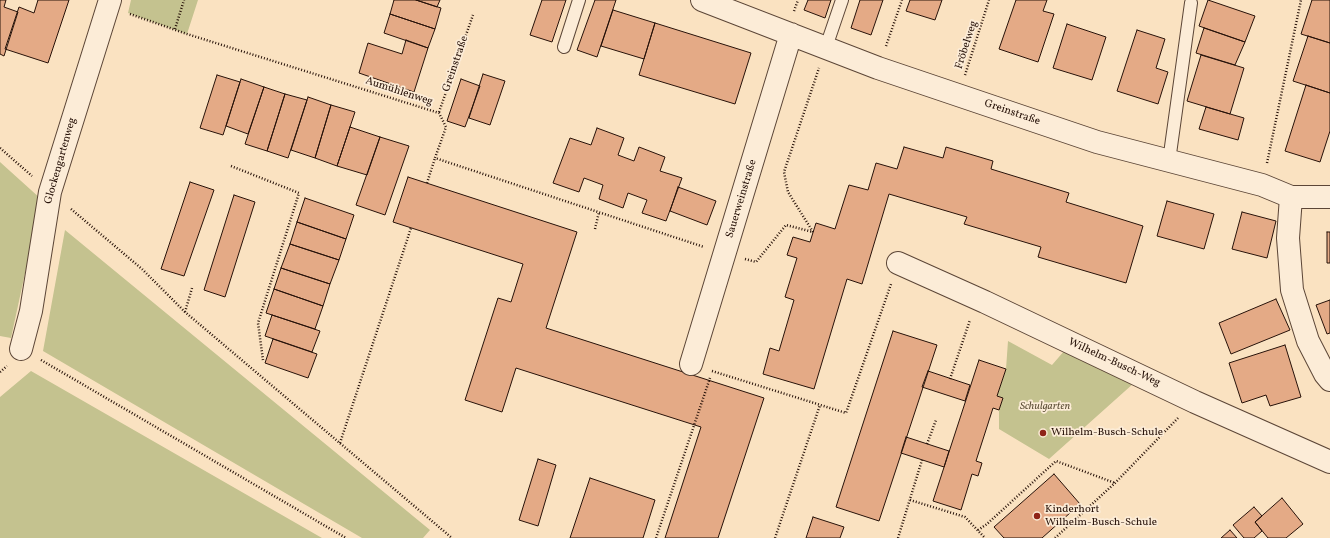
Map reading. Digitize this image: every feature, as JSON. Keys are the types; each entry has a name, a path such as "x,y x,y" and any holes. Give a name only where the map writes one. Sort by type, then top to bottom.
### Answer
{"street":[{"name":"Greinstraße","path":"702,0 878,68 1097,142 1262,185 1291,197 1330,197"},
{"name":"Glockengartenweg","path":"21,349 31,311 50,192 109,4"},
{"name":"Sauerweinstraße","path":"691,364 791,34"},
{"path":"1291,197 1288,238 1292,290 1308,341 1325,374 1330,380"},
{"name":"Wilhelm-Busch-Weg","path":"898,263 1195,402 1330,462"}],"lane":[{"path":"564,47 579,0"},
{"path":"826,47 842,0"},
{"path":"1169,161 1191,3"}],"path":[{"path":"175,29 184,0"},
{"path":"878,68 902,0"},
{"name":"Fröbelweg","path":"959,95 990,0"},
{"path":"1262,185 1300,0"},
{"name":"Aumühlenweg","path":"109,4 175,29 439,113 446,127 426,183"},
{"name":"Greinstraße","path":"439,113 472,15"},
{"path":"435,158 725,254 756,262 786,225 813,232 788,192 784,172 826,47"},
{"path":"0,148 142,269 185,312 452,538"},
{"path":"231,166 299,193 258,323 263,360"},
{"path":"595,230 599,212"},
{"path":"340,443 411,228"},
{"path":"691,364 846,413 898,263"},
{"path":"185,312 192,288"},
{"path":"950,379 977,299"},
{"path":"21,349 346,538"},
{"path":"656,538 712,371"},
{"path":"1055,538 1115,483 1195,402"},
{"path":"775,538 820,404"},
{"path":"927,444 936,420"},
{"path":"898,538 922,460"},
{"path":"978,530 987,524 1056,461 1115,483"},
{"path":"910,500 965,517 985,538"}],"green space":[{"path":"131,0 198,0 187,34 128,13"},
{"path":"0,162 41,199 11,338 0,336"},
{"path":"65,230 430,530 423,538 362,538 43,351"},
{"name":"Schulgarten","path":"1008,341 1052,365 1065,350 1134,383 1049,459 999,429 999,410 1003,398 997,396 1006,369"},
{"path":"31,371 322,538 0,538 0,397"}],"building":[{"path":"0,0 6,0 4,7 18,12 4,56 0,54"},
{"path":"38,0 69,0 48,63 5,49 19,7 34,13"},
{"path":"394,0 416,0 441,8 435,29 390,14"},
{"path":"416,0 440,0 437,7"},
{"path":"542,0 566,0 552,42 530,35"},
{"path":"595,0 616,0 597,57 577,50"},
{"path":"808,0 831,0 825,18 804,10"},
{"path":"860,0 883,0 871,35 851,28"},
{"path":"910,0 942,0 935,20 906,11"},
{"path":"1016,0 1047,0 1043,11 1054,14 1038,62 999,49"},
{"path":"1208,0 1255,16 1245,42 1199,26"},
{"path":"1312,0 1330,0 1330,43 1301,34"},
{"path":"613,10 655,23 644,59 601,46"},
{"path":"390,14 435,29 428,48 384,33"},
{"path":"655,23 751,53 735,104 639,75"},
{"path":"1067,24 1106,37 1092,80 1053,68"},
{"path":"1204,28 1245,42 1235,65 1196,53"},
{"path":"1137,30 1165,39 1156,68 1168,72 1158,104 1117,91"},
{"path":"1308,36 1330,43 1330,93 1293,81"},
{"path":"406,40 428,48 414,92 359,73 368,43 402,54"},
{"path":"1201,55 1244,68 1230,114 1187,101"},
{"path":"483,74 505,81 490,125 469,118"},
{"path":"217,75 240,82 223,135 200,128"},
{"path":"241,79 264,87 248,134 226,126"},
{"path":"461,79 480,86 465,127 447,121"},
{"path":"1306,85 1330,93 1330,131 1320,162 1285,151"},
{"path":"264,87 285,94 267,151 245,144"},
{"path":"285,94 307,100 288,158 267,151"},
{"path":"308,97 331,105 315,158 291,150"},
{"path":"331,105 355,112 337,166 315,158"},
{"path":"1206,107 1244,118 1238,140 1199,129"},
{"path":"350,127 380,137 367,175 337,166"},
{"path":"597,128 624,138 618,155 634,161 639,147 665,157 660,171 682,178 666,221 642,213 647,200 628,193 623,208 599,199 603,185 584,178 579,192 553,183 570,138 591,145"},
{"path":"380,137 409,146 385,215 356,205"},
{"path":"904,147 943,158 946,147 993,161 991,169 1069,193 1066,202 1143,226 1126,283 1038,257 1041,247 964,224 967,217 889,194 862,284 847,279 814,389 763,374 770,348 779,351 794,300 785,297 797,258 787,255 793,237 810,242 816,223 835,229 849,185 868,190 876,163 897,169"},
{"path":"408,177 577,232 546,328 764,398 718,538 665,538 701,427 516,368 502,412 465,400 498,298 511,302 523,264 393,222"},
{"path":"190,182 214,190 184,276 161,269"},
{"path":"678,187 716,201 707,225 670,211"},
{"path":"234,195 255,202 225,297 204,290"},
{"path":"305,198 354,215 346,239 297,222"},
{"path":"1167,201 1214,214 1204,249 1157,236"},
{"path":"1242,212 1276,221 1267,258 1232,249"},
{"path":"297,222 346,239 339,260 290,244"},
{"path":"1327,232 1330,232 1330,263 1327,263"},
{"path":"290,244 339,260 330,284 281,268"},
{"path":"281,268 330,284 323,306 274,289"},
{"path":"274,289 323,306 315,329 266,313"},
{"path":"1276,299 1290,330 1231,354 1219,323"},
{"path":"1330,300 1330,333 1327,334 1316,305"},
{"path":"272,315 320,331 312,352 265,336"},
{"path":"893,331 937,345 879,521 836,507"},
{"path":"273,339 317,354 308,378 265,363"},
{"path":"1285,345 1301,397 1270,406 1266,395 1242,403 1229,363"},
{"path":"979,360 1006,369 997,396 1003,398 999,410 993,408 976,461 982,463 978,476 972,474 961,510 933,501"},
{"path":"928,371 970,385 965,401 922,387"},
{"path":"906,437 949,451 944,467 901,453"},
{"path":"538,459 556,465 538,526 519,520"},
{"name":"Kinderhort Wilhelm-Busch-Schule","path":"1054,474 1080,504 1042,538 1004,538 994,527"},
{"path":"590,478 655,500 643,538 570,538"},
{"path":"1282,498 1303,524 1286,538 1268,538 1255,522"},
{"path":"1254,507 1262,516 1255,522 1262,531 1254,538 1244,538 1233,525"},
{"path":"813,517 844,527 840,538 806,538"},
{"path":"1230,530 1237,538 1221,538"}],"place":[{"name":"Wilhelm-Busch-Schule","path":"1043,433"},
{"name":"Kinderhort Wilhelm-Busch-Schule","path":"1037,516"}]}
